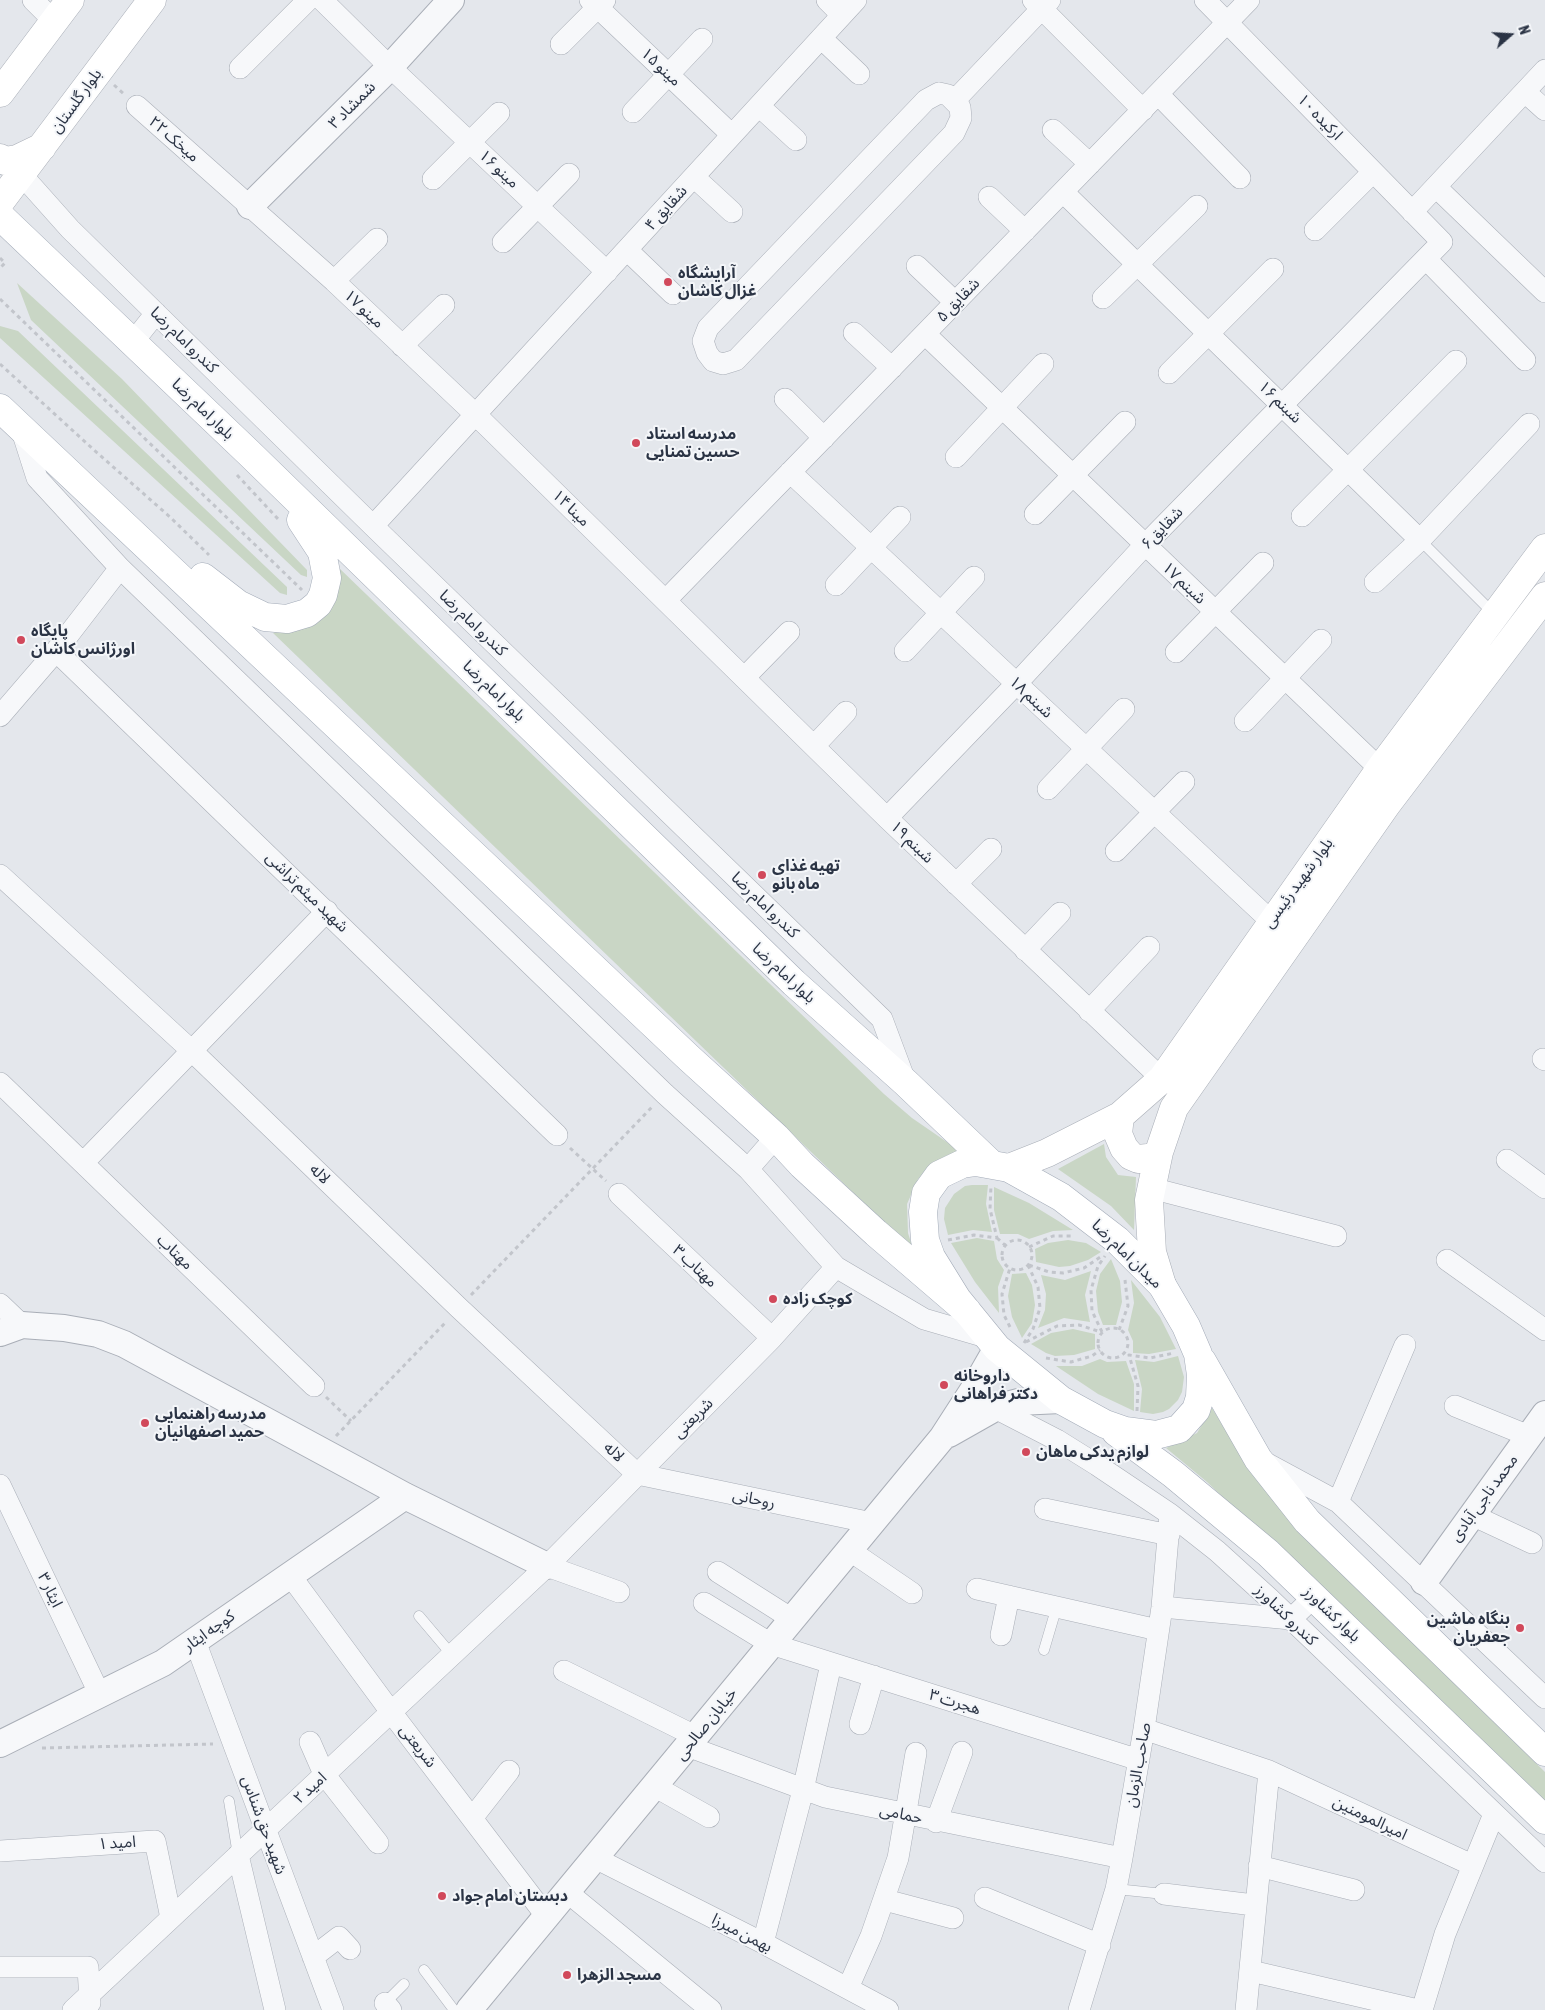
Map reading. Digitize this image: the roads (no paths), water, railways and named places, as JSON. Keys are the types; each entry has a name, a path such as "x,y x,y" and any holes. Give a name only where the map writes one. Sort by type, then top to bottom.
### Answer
{"main road":[{"name":"بلوار گلستان","path":"0,202 152,0"},
{"path":"0,93 62,10"},
{"path":"0,158 5,161 17,159 42,147"},
{"name":"بلوار امام رضا","path":"0,216 248,453 794,983 906,1083 996,1176"},
{"path":"8,416 94,495 689,1058 776,1137 869,1227 967,1311"},
{"path":"94,495 238,604 265,617 287,619 307,613 318,604 326,586 327,564 314,537 248,453"},
{"name":"بلوار شهید رئیسی","path":"996,1176 1047,1153 1120,1116 1162,1079 1380,769 1545,548"},
{"name":"بلوار شهید رئیسی","path":"1162,1285 1152,1252 1149,1200 1167,1125 1182,1094 1387,804 1545,596"},
{"path":"1120,1116 1118,1134 1130,1156 1138,1160 1158,1157"},
{"name":"میدان امام رضا","path":"962,1164 1061,1197 1094,1221 1130,1252 1162,1285 1186,1326 1189,1353 1201,1375 1200,1397 1196,1410 1179,1429 1168,1433 1141,1435 1104,1424 1061,1400 1006,1339 967,1311 946,1284 932,1257 923,1226 924,1202 931,1183 951,1168 962,1164"},
{"path":"1189,1353 1258,1459 1307,1521 1545,1752"},
{"name":"بلوار کشاورز","path":"1104,1424 1173,1474 1268,1553 1545,1820"}],"street":[{"path":"33,0 62,10"},
{"path":"240,68 308,0"},
{"name":"مینو ۱۶","path":"322,0 390,67 607,272"},
{"name":"شمشاد ۳","path":"250,206 390,67 451,0"},
{"path":"827,0 849,8"},
{"name":"ارکیده ۱۰","path":"1205,0 1442,242"},
{"name":"شقایق ۵","path":"666,600 1250,0"},
{"path":"561,44 597,2"},
{"name":"مینو ۱۵","path":"597,2 732,135"},
{"path":"955,100 1042,3 1143,110"},
{"name":"شقایق ۴","path":"373,526 849,8"},
{"path":"633,112 702,38"},
{"path":"821,38 859,74"},
{"path":"1412,212 1545,70"},
{"path":"1525,92 1545,110"},
{"path":"939,94 948,95 955,100 960,107 961,118 954,133 736,360 723,364 713,361 707,353 703,341 708,328 926,100 939,94"},
{"path":"1158,94 1240,178"},
{"name":"میخک ۲۲","path":"137,106 250,206"},
{"path":"759,106 796,140"},
{"path":"433,179 499,113"},
{"path":"1053,130 1090,164"},
{"path":"1315,230 1373,172"},
{"name":"کندرو امام رضا","path":"22,174 70,229 373,526 882,1019 906,1083"},
{"path":"503,242 569,174"},
{"path":"694,177 732,212"},
{"path":"1436,187 1545,292"},
{"name":"شبنم ۱۶","path":"1063,192 1420,540"},
{"path":"989,197 1025,231"},
{"name":"مینو ۱۷","path":"250,206 334,281 476,415"},
{"path":"1103,298 1197,206"},
{"path":"334,281 377,239"},
{"name":"شقایق۶","path":"886,818 1017,683 1144,546 1442,242"},
{"path":"627,250 672,294"},
{"path":"1426,258 1525,360"},
{"path":"918,266 956,302"},
{"path":"1169,373 1273,269"},
{"path":"402,346 444,305"},
{"path":"133,342 156,313"},
{"path":"854,334 892,368"},
{"name":"شبنم ۱۷","path":"925,334 1144,546 1380,769"},
{"path":"1302,516 1456,361"},
{"path":"956,457 1043,364"},
{"path":"785,399 824,438"},
{"name":"مینا ۱۴","path":"476,415 666,600"},
{"path":"8,416 37,478 120,568 665,1094 748,1169 836,1267 924,1319 1006,1339 942,1438"},
{"path":"1035,514 1125,422"},
{"path":"1375,582 1420,540 1529,424"},
{"name":"شبنم ۱۸","path":"790,472 1271,922"},
{"path":"836,585 900,517"},
{"path":"1176,652 1263,563"},
{"path":"0,716 56,651 120,568"},
{"path":"905,651 974,577"},
{"name":"شبنم ۱۹","path":"666,600 886,818 1162,1079"},
{"path":"744,678 789,632"},
{"path":"1245,721 1321,640"},
{"name":"شهید میثم تراشی","path":"56,651 557,1135"},
{"path":"1048,789 1124,709"},
{"path":"814,746 846,712"},
{"path":"1116,851 1184,782"},
{"path":"956,884 991,849"},
{"name":"لاله","path":"0,876 192,1051 459,1308 637,1474"},
{"path":"83,1163 327,911"},
{"path":"1025,950 1060,913"},
{"path":"1089,1011 1149,947"},
{"name":"مهتاب","path":"0,1084 314,1386"},
{"path":"748,1169 776,1137"},
{"path":"1507,1160 1545,1188"},
{"path":"1151,1188 1336,1236"},
{"name":"مهتاب ۳","path":"619,1194 772,1338"},
{"path":"1447,1260 1545,1330"},
{"name":"شریعتی","path":"547,1566 772,1338 836,1267"},
{"path":"0,1304 11,1329 98,1334 124,1344 405,1496 547,1566 619,1592"},
{"path":"1338,1502 1405,1345"},
{"path":"942,1438 995,1408 1018,1402 1061,1400"},
{"path":"1455,1406 1529,1436"},
{"name":"کندرو کشاورز","path":"995,1408 1057,1440 1170,1514 1217,1551 1291,1619 1545,1862"},
{"name":"محمد ناجی آبادی","path":"1424,1582 1545,1414"},
{"name":"خیابان صالحی","path":"470,2010 942,1438"},
{"path":"1258,1459 1338,1502 1545,1698"},
{"name":"روحانی","path":"637,1474 872,1523"},
{"name":"ایثار ۳","path":"0,1485 100,1695"},
{"name":"کوچه ایثار","path":"0,1744 163,1663 405,1496"},
{"path":"1045,1509 1169,1535"},
{"name":"صاحب الزمان","path":"1079,2010 1116,1889 1140,1760 1162,1607 1170,1514"},
{"path":"1472,1515 1532,1543"},
{"path":"849,1550 912,1593"},
{"name":"امید ۲","path":"72,2010 90,2002 171,1918 265,1828 547,1566"},
{"path":"718,1572 792,1619"},
{"name":"شریعتی","path":"290,1575 391,1712 547,1916"},
{"path":"977,1589 1158,1630"},
{"path":"1001,1635 1009,1596"},
{"path":"1162,1607 1291,1619 1314,1597"},
{"name":"هجرت ۳","path":"704,1603 771,1644 1140,1760"},
{"name":"شهید حق شناس","path":"195,1641 333,2010"},
{"path":"762,1943 803,1790 831,1664"},
{"name":"حمامی","path":"564,1671 691,1741 803,1790 825,1797 936,1822 1122,1858"},
{"path":"860,1724 874,1676"},
{"name":"امیرالمومنین","path":"1144,1730 1269,1771 1472,1865"},
{"path":"310,1742 324,1774 378,1843"},
{"path":"936,1822 962,1752"},
{"path":"848,1988 885,1900 898,1858 916,1753"},
{"path":"473,1817 509,1771"},
{"path":"1246,2010 1251,1971 1254,1905 1269,1771"},
{"path":"654,1786 709,1817"},
{"path":"1422,2010 1445,1934 1494,1814"},
{"name":"امید ۱","path":"0,1851 155,1841 171,1918"},
{"path":"238,1855 275,2010"},
{"name":"بهمن میرزا","path":"595,1858 888,2010"},
{"path":"1259,1866 1354,1890"},
{"path":"567,1892 711,2010"},
{"path":"1164,1894 1254,1905"},
{"path":"985,1898 1100,1945"},
{"path":"885,1900 953,1918"},
{"path":"313,1956 339,1937 350,1949"},
{"path":"0,1967 88,1967 90,2002"},
{"path":"1251,1971 1418,2010"}],"lane":[{"name":"شبنم ۱۶","path":"1420,540 1494,614"},
{"path":"1044,1650 1058,1606"},
{"path":"419,1616 452,1655"},
{"path":"229,1801 238,1855"},
{"path":"1116,1889 1164,1894"},
{"path":"424,1970 454,2010"},
{"path":"388,2006 404,1984"}],"place":[{"name":"آرایشگاه غزال کاشان","path":"668,282"},
{"name":"مدرسه استاد حسین تمنایی","path":"636,443"},
{"name":"پایگاه اورژانس کاشان","path":"21,640"},
{"name":"تهیه غذای ماه بانو","path":"762,875"},
{"name":"کوچک زاده","path":"773,1299"},
{"name":"داروخانه دکتر فراهانی","path":"944,1385"},
{"name":"مدرسه راهنمایی حمید اصفهانیان","path":"145,1423"},
{"name":"لوازم یدکی ماهان","path":"1026,1452"},
{"name":"بنگاه ماشین جعفریان","path":"1520,1628"},
{"name":"دبستان امام جواد","path":"442,1896"},
{"name":"مسجد الزهرا","path":"567,1975"}]}
